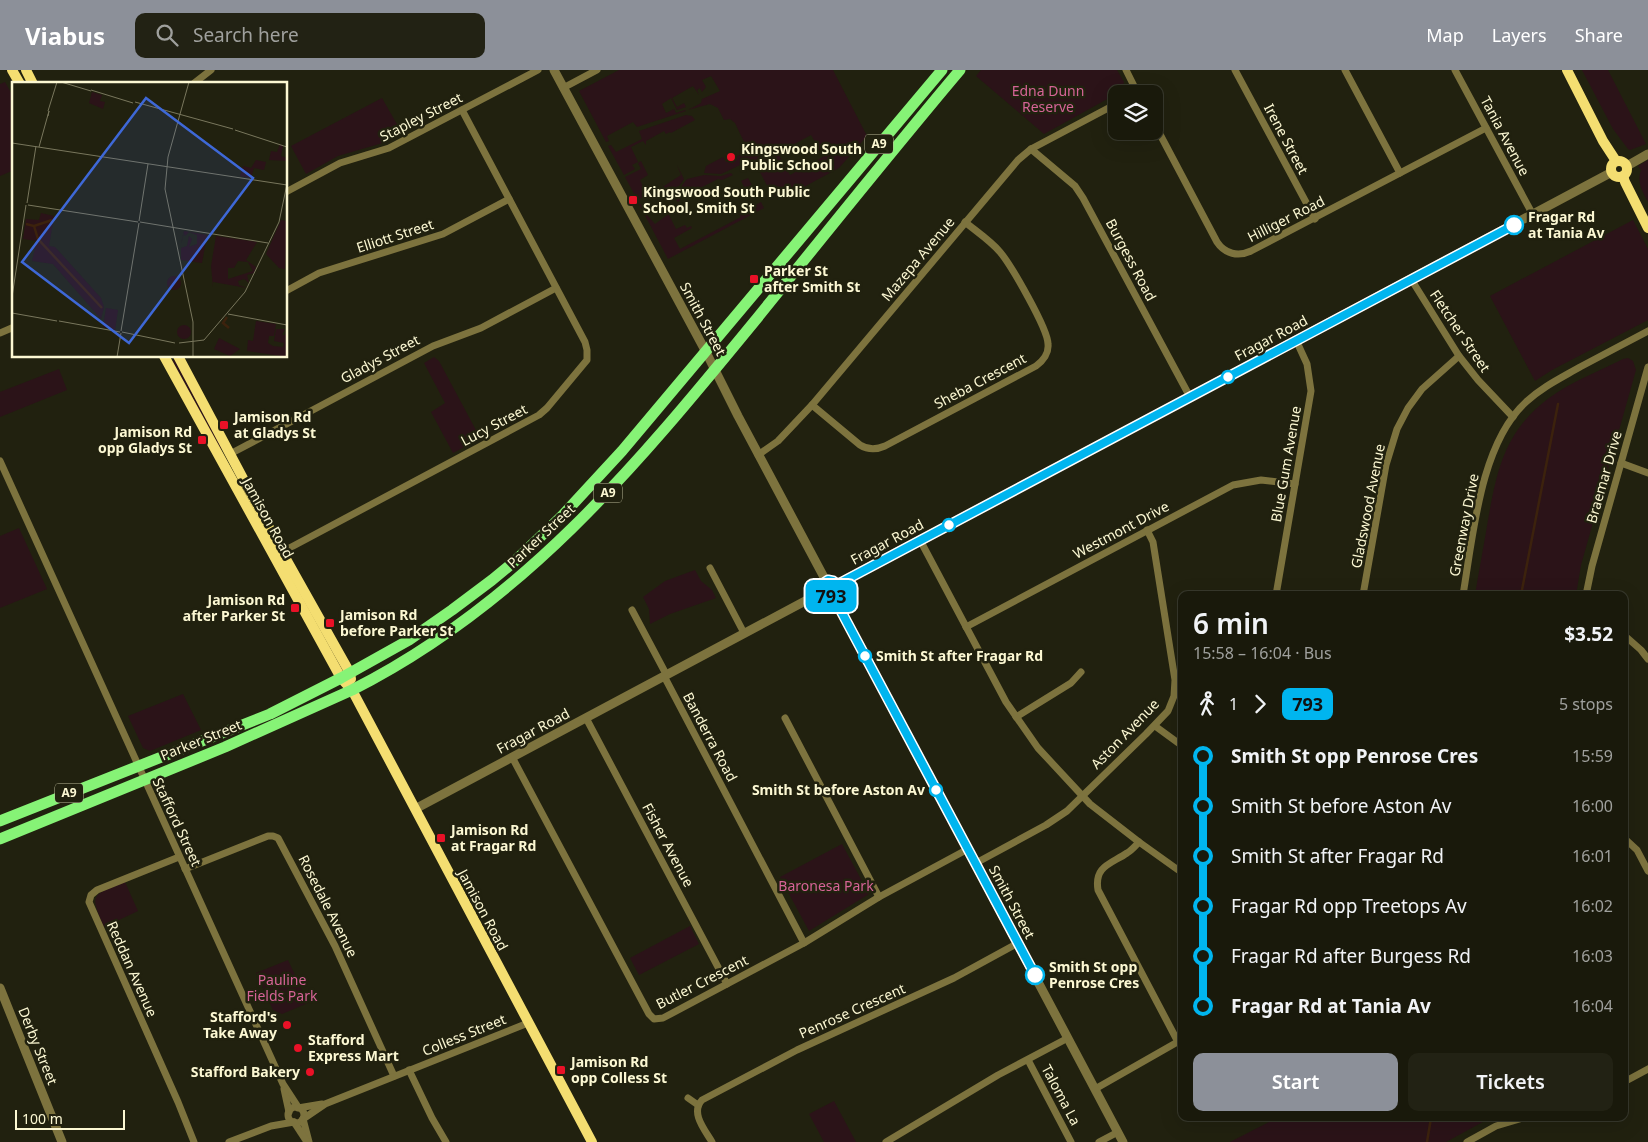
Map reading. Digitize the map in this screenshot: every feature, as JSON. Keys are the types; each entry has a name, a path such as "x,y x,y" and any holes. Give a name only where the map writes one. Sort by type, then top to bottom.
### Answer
{"highway":[{"name":"Parker Street","path":"0,821 270,714 346,676 409,640 515,562 586,491 706,352 942,70"},
{"name":"Parker Street","path":"0,839 278,724 372,680 438,639 527,572 610,491 714,370 960,70"}],"main road":[{"path":"12,70 19,82"},
{"path":"26,70 32,82"},
{"path":"1567,70 1616,162"},
{"path":"1625,171 1618,177 1612,172 1612,165 1616,162 1624,162 1625,171 1624,182 1648,228"},
{"name":"Jamison Road","path":"165,358 220,460 278,555 346,676 592,1142"},
{"name":"Jamison Road","path":"179,358 230,454 278,555"}],"street":[{"path":"196,82 211,70"},
{"name":"Stapley Street","path":"288,191 338,164 389,148 538,70"},
{"name":"Smith Street","path":"554,70 706,352 758,455 826,581"},
{"path":"563,88 597,70"},
{"path":"1126,70 1134,85"},
{"name":"Irene Street","path":"1235,70 1315,219"},
{"path":"1345,70 1400,173"},
{"name":"Tania Avenue","path":"1455,70 1533,214"},
{"name":"Mazepa Avenue","path":"758,455 778,442 812,406 1009,169 1032,148 1108,108"},
{"name":"Lucy Street","path":"278,555 534,418 543,412 584,364 588,354 585,342 462,110"},
{"name":"Hilliger Road","path":"1163,140 1217,242 1227,252 1236,254 1251,252 1486,128"},
{"name":"Burgess Road","path":"1032,148 1074,186 1083,198 1190,397"},
{"path":"1625,171 1648,154"},
{"name":"Fragar Road","path":"837,584 1612,172"},
{"name":"Elliott Street","path":"288,290 319,273 443,234 509,199"},
{"name":"Sheba Crescent","path":"812,406 860,445 876,449 1027,371 1042,361 1048,350 1047,336 1011,266 998,249 965,222"},
{"name":"Fletcher Street","path":"1411,279 1459,356 1513,417"},
{"name":"Gladys Street","path":"220,460 433,346 481,328 556,288"},
{"path":"0,333 12,328"},
{"name":"Greenway Drive","path":"1464,591 1483,480 1502,433 1513,417 1525,403 1547,385 1647,334"},
{"name":"Blue Gum Avenue","path":"1277,591 1311,390 1307,364 1296,340"},
{"name":"Gladswood Avenue","path":"1364,591 1386,464 1397,429 1408,408 1422,389 1459,356"},
{"name":"Braemar Drive","path":"1587,591 1620,463 1648,367"},
{"name":"Stafford Street","path":"0,461 282,1084 298,1108"},
{"path":"1620,463 1648,474"},
{"name":"Westmont Drive","path":"966,627 1227,488 1240,483 1261,480 1295,484"},
{"name":"Aston Avenue","path":"976,863 1051,822 1062,814 1154,726 1170,707 1175,686 1153,542 1147,530"},
{"path":"920,540 1016,717 1050,762 1096,809 1178,870"},
{"path":"710,568 744,633"},
{"path":"831,580 837,584 837,592 833,596 822,592 822,584 826,581 831,580"},
{"name":"Fragar Road","path":"415,808 822,592"},
{"name":"Smith Street","path":"833,596 1123,1142"},
{"name":"Banderra Road","path":"632,610 804,943"},
{"path":"1628,639 1648,659"},
{"path":"1016,717 1071,683 1081,672"},
{"name":"Fisher Avenue","path":"586,718 727,984"},
{"path":"785,718 879,897"},
{"path":"1154,726 1178,743"},
{"name":"Butler Crescent","path":"512,757 650,1016 654,1019 662,1018 804,943 879,897 968,848"},
{"name":"Rosedale Avenue","path":"185,869 268,836 278,838 335,946 394,1076"},
{"path":"1138,842 1128,853 1103,868 1098,878 1098,890 1178,1037"},
{"path":"1628,842 1637,850 1648,871"},
{"name":"Reddan Avenue","path":"179,857 97,890 91,895 89,902 194,1142"},
{"name":"Penrose Crescent","path":"698,1105 705,1098 797,1050 954,978 1018,943"},
{"name":"Derby Street","path":"0,988 62,1142"},
{"name":"Colless Street","path":"303,1119 325,1104 528,1023"},
{"path":"886,1142 998,1075 1068,1038"},
{"path":"1095,1089 1178,1042"},
{"name":"Taloma La","path":"1028,1060 1071,1142"},
{"path":"1628,1080 1648,1069"},
{"path":"410,1070 432,1118 446,1142"},
{"name":"Stafford Street","path":"282,1084 289,1112"},
{"path":"688,1098 698,1105 698,1114 712,1142"},
{"name":"Colless Street","path":"298,1108 325,1104"},
{"path":"271,1126 294,1108 298,1108 303,1112 308,1142"},
{"path":"289,1112 289,1117 308,1142"},
{"path":"229,1142 271,1126 300,1122 303,1119"},
{"path":"1467,1142 1509,1121"},
{"path":"1099,1142 1118,1132"}],"green space":[{"path":"619,70 833,70 867,136 839,168 789,195 786,190 775,197 774,194 772,195 753,159 721,174 704,173 706,166 723,157 726,162 745,152 743,148 746,146 735,123 730,119 724,120 718,108 710,104 688,110 701,103 702,99 720,91 711,76 702,80 706,87 702,92 700,88 697,90 699,95 693,86 672,98 677,107 684,103 686,107 677,110 671,98 662,104 666,113 674,109 676,113 686,111 637,127 633,122 607,136 609,141 606,142 579,91","holes":["811,135 823,157 790,175 778,153"]},
{"name":"Edna Dunn Reserve","path":"981,70 1117,70 1124,82 1123,85 1108,85 1108,99 1044,134 976,76"},
{"path":"1582,70 1608,70 1646,144 1628,149 1613,129"},
{"path":"5,82 12,94 12,171 0,176 0,84"},
{"path":"382,98 402,133 386,142 338,156 306,174 291,146"},
{"path":"686,115 692,116 695,120 671,133 666,134 664,131 646,141 646,145 643,141 631,147 638,162 632,165 635,169 624,175 608,146 611,145 616,152 642,139 639,131"},
{"path":"1648,160 1648,202 1641,187 1639,179 1641,170 1638,166"},
{"path":"641,161 648,175 640,180 647,195 651,193 652,196 637,199 625,177 641,169 638,163"},
{"path":"677,165 684,179 679,186 673,189 671,187 668,188 668,192 661,183 664,186 681,175"},
{"path":"731,173 733,175 722,180 718,179 692,192 693,194 682,198 678,202 670,194 680,188 687,179 704,175 721,176"},
{"path":"748,178 756,193 748,194 741,181"},
{"path":"761,202 764,208 668,259 639,204 645,205 648,216 655,224 670,213 669,215 676,229 685,225 687,228 691,226 692,228 674,238 680,249 741,217 739,214"},
{"path":"1633,220 1648,249 1648,320 1552,370 1535,381 1490,296"},
{"path":"434,357 439,361 478,434 476,441 453,453 431,412 445,403 424,363"},
{"path":"1628,358 1633,361 1636,370 1581,565 1577,591 1476,591 1495,484 1505,452 1513,438 1522,424 1549,398 1576,382"},
{"path":"176,359 223,448 220,449 173,363 173,360"},
{"path":"59,369 67,390 0,417 0,392"},
{"path":"19,528 47,589 0,608 0,536"},
{"path":"695,570 701,581 712,590 716,598 670,614 650,624 649,609 643,597 665,581"},
{"path":"183,694 201,730 150,751 143,748 128,716"},
{"name":"Baronesa Park","path":"842,844 869,894 809,931 780,877"},
{"path":"125,882 138,911 104,927 96,907 96,897 100,893"},
{"path":"690,926 699,944 639,975 630,958"},
{"name":"Pauline Fields Park","path":"288,960 308,1003 282,1014 273,1010 256,973"},
{"path":"834,1101 856,1142 824,1142 809,1114"},
{"path":"1271,1121 1484,1121 1446,1142 1230,1142"}],"waterway":[{"path":"1522,591 1558,404"},
{"path":"1427,1142 1430,1121"}],"bus line":[{"name":"793","path":"1035,975 833,596 828,596 822,592 822,584 828,580 837,584 842,582 1514,225"}],"place":[{"name":"Kingswood South Public School","path":"731,157"},
{"name":"Kingswood South Public School, Smith St","path":"633,200"},
{"name":"Fragar Rd at Tania Av","path":"1514,225"},
{"name":"Parker St after Smith St","path":"754,279"},
{"name":"Jamison Rd at Gladys St","path":"224,425"},
{"name":"Jamison Rd opp Gladys St","path":"202,440"},
{"name":"Jamison Rd after Parker St","path":"295,608"},
{"name":"Jamison Rd before Parker St","path":"330,623"},
{"name":"Smith St after Fragar Rd","path":"865,656"},
{"name":"Smith St before Aston Av","path":"936,790"},
{"name":"Jamison Rd at Fragar Rd","path":"441,838"},
{"name":"Smith St opp Penrose Cres","path":"1035,975"},
{"name":"Stafford's Take Away","path":"287,1025"},
{"name":"Stafford Express Mart","path":"298,1048"},
{"name":"Jamison Rd opp Colless St","path":"561,1070"},
{"name":"Stafford Bakery","path":"310,1072"}]}
